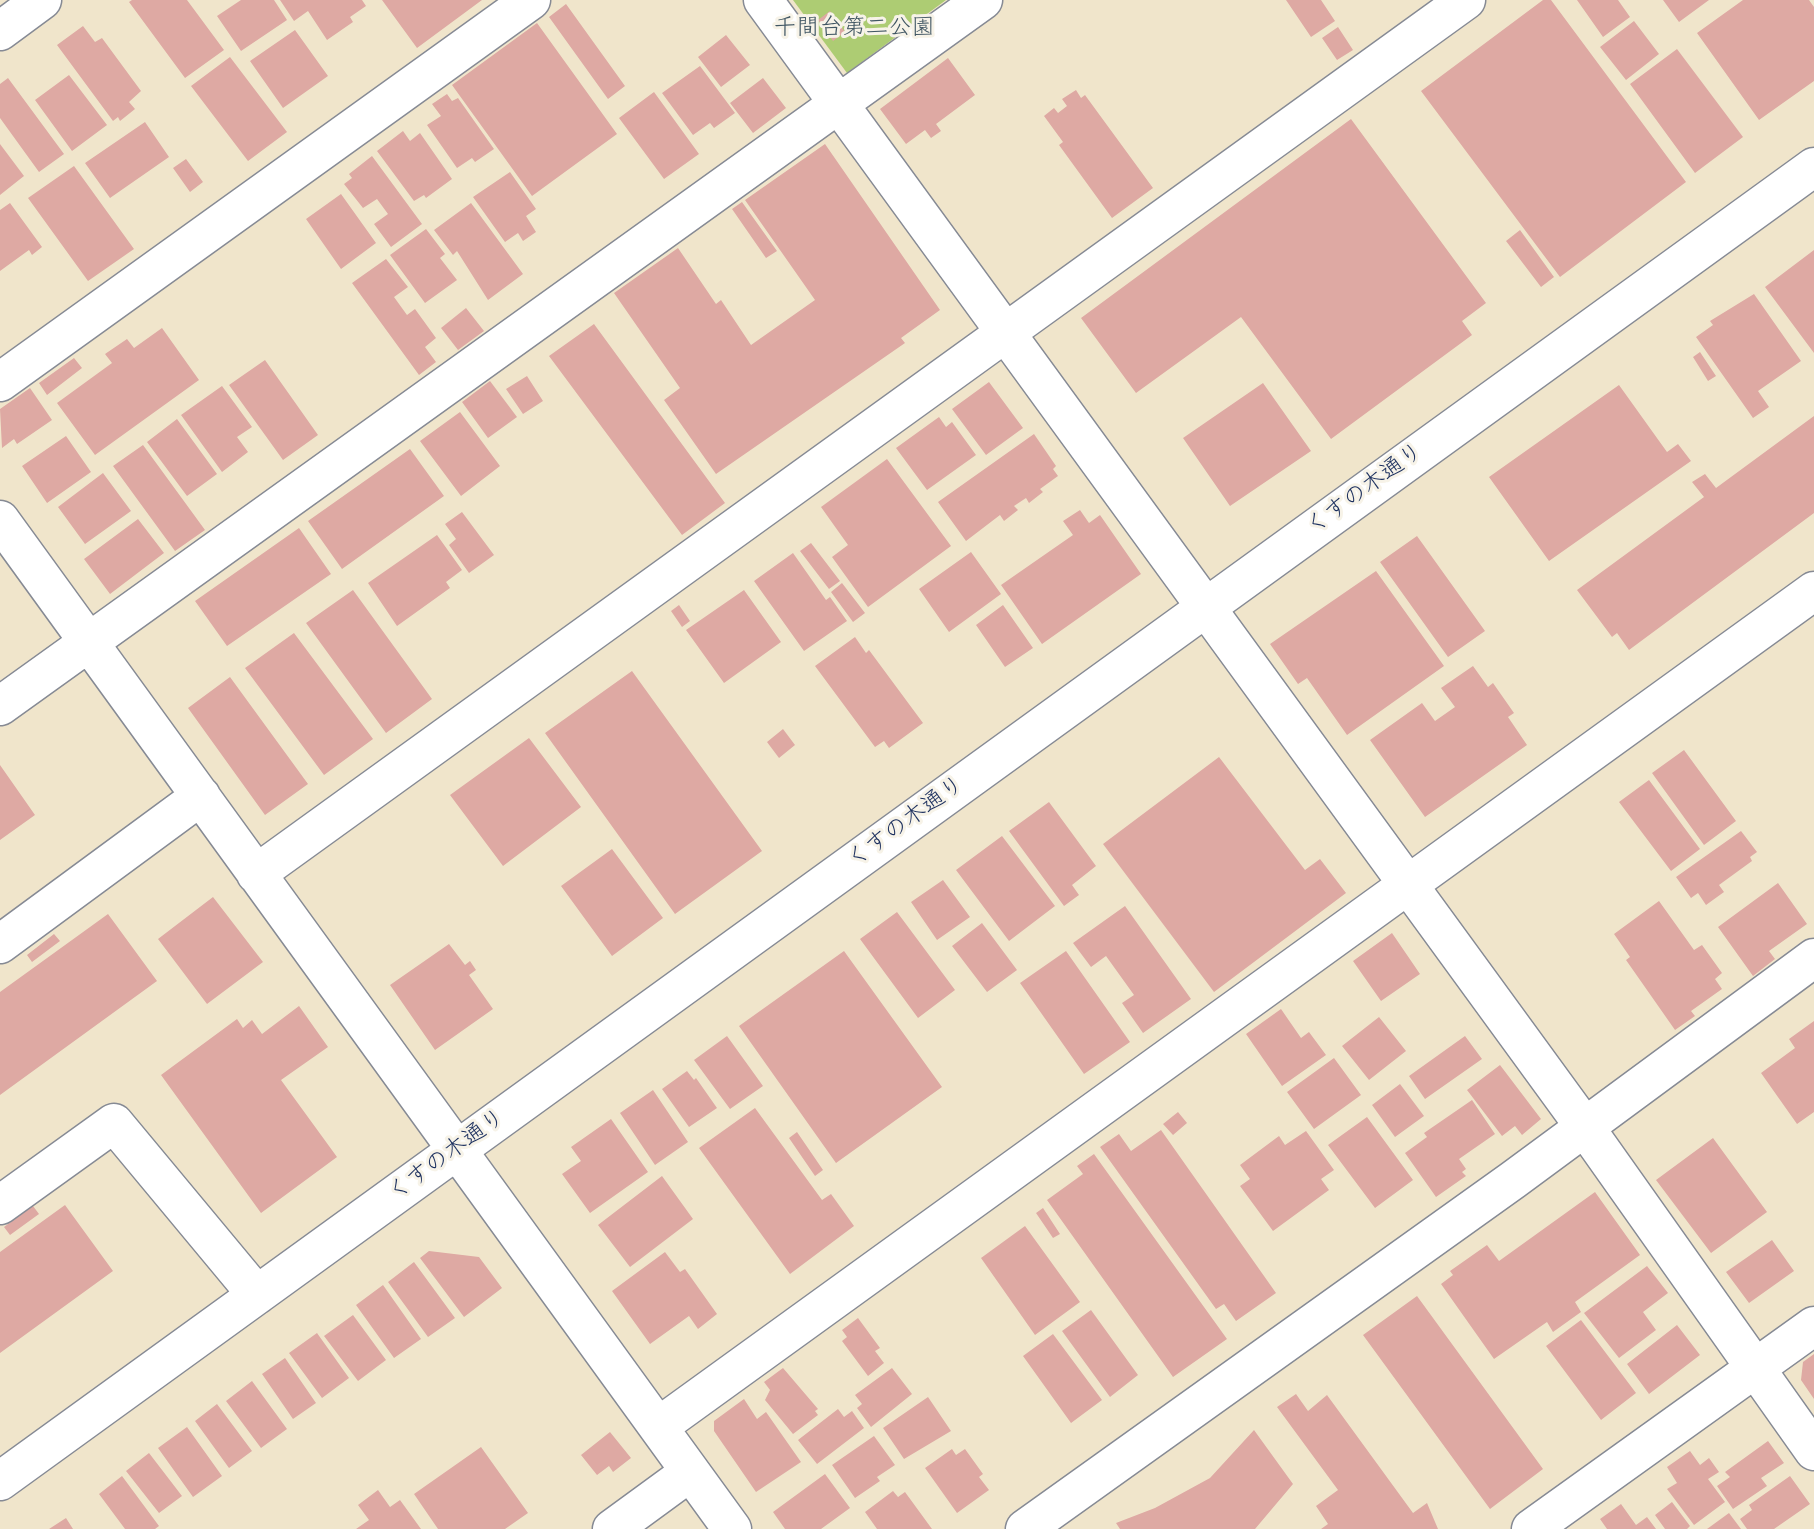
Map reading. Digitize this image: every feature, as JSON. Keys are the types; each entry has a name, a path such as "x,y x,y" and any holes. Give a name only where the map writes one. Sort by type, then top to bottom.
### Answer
{"street":[{"path":"0,382 531,0"},
{"path":"764,0 1584,1126 1814,1451"},
{"path":"0,706 983,0"},
{"path":"256,874 1466,0"},
{"name":"くすの木通り","path":"0,1481 1814,167"},
{"path":"0,520 732,1529"},
{"path":"658,1427 1814,592"},
{"path":"0,944 142,855 201,796"},
{"path":"1025,1529 1513,1180 1814,958"},
{"path":"0,1205 114,1122 257,1295"},
{"path":"1531,1529 1814,1326"},
{"path":"612,1529 690,1472"}],"green space":[{"name":"千間台第二公園","path":"793,0 946,0 847,73"}],"building":[{"path":"187,0 224,50 185,78 129,2"},
{"path":"241,0 274,0 287,20 241,51 217,16"},
{"path":"280,0 362,0 366,6 350,17 353,22 327,40 308,11 294,21"},
{"path":"382,0 482,0 417,48"},
{"path":"1286,0 1321,0 1335,21 1311,37"},
{"path":"1543,0 1551,0 1686,182 1560,277 1421,91"},
{"path":"1577,0 1618,0 1630,17 1603,37"},
{"path":"1663,0 1709,0 1679,22"},
{"path":"1743,0 1809,0 1814,7 1814,81 1759,120 1697,33"},
{"path":"566,4 625,86 608,99 549,17"},
{"path":"830,11 845,32 833,41 818,20"},
{"path":"1634,21 1659,54 1626,80 1600,47"},
{"path":"537,23 617,134 532,196 452,85"},
{"path":"83,26 95,42 102,38 141,91 129,102 135,109 120,121 118,117 113,121 57,45"},
{"path":"1338,27 1353,50 1337,60 1322,38"},
{"path":"295,30 328,76 283,108 250,61"},
{"path":"726,35 750,65 721,87 698,57"},
{"path":"1677,49 1743,137 1695,173 1630,84"},
{"path":"230,57 287,132 248,161 191,86"},
{"path":"948,58 975,95 936,124 941,131 931,138 925,130 906,144 880,109"},
{"path":"700,66 735,113 714,128 710,123 693,135 662,93"},
{"path":"69,75 107,125 72,151 35,100"},
{"path":"8,78 64,154 39,172 0,118 0,84"},
{"path":"763,78 786,108 753,133 730,103"},
{"path":"1076,90 1081,98 1085,95 1153,188 1112,218 1059,145 1063,142 1044,116 1054,108 1058,113 1067,106 1062,99"},
{"path":"654,92 699,154 664,179 619,118"},
{"path":"447,94 452,101 458,98 494,149 475,162 472,158 457,168 427,125 441,116 432,104"},
{"path":"1351,119 1486,303 1462,321 1472,335 1331,439 1241,317 1136,393 1081,318"},
{"path":"145,122 169,157 110,198 85,163"},
{"path":"403,131 410,141 420,133 452,179 426,198 424,195 414,201 377,151"},
{"path":"0,144 24,176 0,195"},
{"path":"825,144 940,310 901,338 905,343 716,474 664,400 680,388 614,293 678,248 716,304 721,300 751,345 815,300 745,200"},
{"path":"372,156 422,224 391,247 374,224 388,214 377,199 363,208 344,184 352,178 349,174"},
{"path":"186,159 203,182 190,192 173,168"},
{"path":"74,166 134,249 88,281 28,198"},
{"path":"510,172 536,209 526,216 536,232 523,241 518,233 505,242 473,197"},
{"path":"341,194 376,243 341,269 306,219"},
{"path":"742,202 777,251 766,258 732,209"},
{"path":"10,203 42,247 32,255 29,250 0,271 0,210"},
{"path":"471,203 523,274 488,300 457,251 453,255 434,230"},
{"path":"426,229 445,254 440,258 457,280 425,303 390,255"},
{"path":"1520,230 1554,277 1541,287 1506,241"},
{"path":"1814,250 1814,353 1765,287"},
{"path":"386,259 408,287 394,297 407,315 415,309 436,338 425,347 436,362 419,375 352,283"},
{"path":"1754,294 1801,361 1758,391 1769,407 1753,418 1696,337 1713,325 1710,321"},
{"path":"466,308 484,331 458,350 441,328"},
{"path":"594,324 725,503 682,535 549,356"},
{"path":"162,328 199,380 95,455 57,403 112,363 105,354 127,339 134,348"},
{"path":"1700,352 1716,376 1708,381 1693,357"},
{"path":"74,358 82,368 47,395 39,383"},
{"path":"265,360 318,435 283,460 229,385"},
{"path":"527,376 543,401 523,414 506,389"},
{"path":"490,381 517,417 488,438 462,402"},
{"path":"989,382 1023,428 986,455 952,409"},
{"path":"1263,383 1311,451 1230,506 1183,438"},
{"path":"1619,385 1667,452 1678,444 1691,461 1549,561 1489,477"},
{"path":"222,386 252,427 237,437 248,452 222,472 181,415"},
{"path":"30,388 52,420 17,444 14,439 2,448 0,409"},
{"path":"460,412 500,466 461,496 420,441"},
{"path":"1814,416 1814,513 1629,650 1617,633 1612,637 1577,590 1704,497 1692,482 1705,474 1716,488"},
{"path":"939,417 946,427 952,422 976,455 927,490 896,448"},
{"path":"177,419 217,474 187,496 147,442"},
{"path":"1034,434 1056,466 1053,469 1058,476 1040,489 1043,492 1029,503 1026,498 1014,506 1018,510 1004,521 1000,515 966,541 938,502"},
{"path":"66,436 91,472 47,503 22,466"},
{"path":"143,445 205,530 175,551 113,466"},
{"path":"410,449 444,496 342,569 308,521"},
{"path":"887,459 951,546 868,607 832,557 848,545 821,507"},
{"path":"103,473 131,511 85,544 58,507"},
{"path":"1080,510 1089,523 1100,515 1141,574 1042,644 1001,585 1073,535 1063,521"},
{"path":"462,512 494,555 469,573 449,545 456,539 445,524"},
{"path":"138,519 164,553 110,594 84,559"},
{"path":"299,528 331,574 227,646 195,601"},
{"path":"437,535 462,570 446,582 450,588 397,626 368,583"},
{"path":"1417,536 1485,631 1448,657 1380,562"},
{"path":"811,543 840,581 829,589 800,551"},
{"path":"971,552 1001,594 949,632 919,589"},
{"path":"793,553 826,600 830,597 847,621 804,651 754,581"},
{"path":"1376,571 1444,666 1347,735 1307,678 1298,684 1270,644"},
{"path":"842,583 865,613 853,622 831,592"},
{"path":"353,590 432,699 386,733 306,623"},
{"path":"744,590 781,642 724,683 686,630"},
{"path":"679,605 690,621 682,627 671,611"},
{"path":"1003,605 1033,648 1005,667 976,625"},
{"path":"294,633 373,739 324,775 245,668"},
{"path":"855,637 866,653 869,650 923,723 889,748 884,741 875,747 815,666"},
{"path":"1473,666 1488,687 1493,683 1514,713 1508,717 1527,745 1425,817 1370,740 1422,703 1435,721 1455,707 1441,688"},
{"path":"632,671 762,851 675,914 545,733"},
{"path":"230,677 308,784 265,815 188,708"},
{"path":"783,729 795,745 779,758 767,742"},
{"path":"529,738 581,807 503,866 450,795"},
{"path":"1684,750 1736,821 1704,845 1652,773"},
{"path":"1219,757 1305,870 1320,859 1346,893 1214,992 1103,844"},
{"path":"0,765 35,815 0,840"},
{"path":"1649,780 1700,849 1671,871 1619,802"},
{"path":"1049,802 1096,866 1072,885 1079,895 1064,906 1009,831"},
{"path":"1741,831 1757,852 1750,857 1752,861 1719,885 1724,892 1706,905 1698,893 1691,898 1676,877"},
{"path":"1002,836 1055,906 1009,941 956,870"},
{"path":"612,849 663,918 612,956 561,886"},
{"path":"943,880 970,917 937,940 911,902"},
{"path":"1778,883 1807,924 1769,951 1775,959 1753,976 1718,927"},
{"path":"213,897 263,962 207,1004 158,939"},
{"path":"1659,901 1694,950 1702,945 1722,973 1715,979 1722,989 1691,1011 1695,1016 1675,1030 1626,960 1630,957 1614,934"},
{"path":"1125,906 1191,999 1143,1033 1122,1003 1134,995 1106,956 1091,967 1073,943"},
{"path":"897,912 955,990 918,1018 860,939"},
{"path":"108,914 157,981 0,1095 0,992"},
{"path":"982,923 1017,970 987,992 952,946"},
{"path":"1392,933 1420,974 1381,1001 1353,961"},
{"path":"54,934 60,941 32,962 27,955"},
{"path":"449,944 465,965 470,961 476,970 469,975 493,1009 435,1050 390,985"},
{"path":"844,951 942,1087 836,1163 739,1026"},
{"path":"1066,951 1130,1042 1084,1074 1020,983"},
{"path":"299,1006 328,1047 281,1080 337,1157 261,1213 161,1075 237,1019 243,1028 252,1020 262,1034"},
{"path":"1281,1009 1301,1038 1309,1032 1326,1055 1282,1086 1246,1034"},
{"path":"1379,1017 1406,1051 1369,1080 1342,1046"},
{"path":"1814,1021 1814,1112 1797,1124 1761,1073 1795,1048 1789,1039"},
{"path":"727,1036 763,1086 730,1109 694,1060"},
{"path":"1465,1036 1482,1059 1425,1099 1409,1076"},
{"path":"1334,1058 1361,1095 1314,1129 1287,1092"},
{"path":"1500,1065 1541,1119 1522,1135 1515,1126 1502,1136 1467,1090"},
{"path":"687,1071 694,1080 696,1078 717,1108 689,1127 662,1089"},
{"path":"1400,1084 1424,1116 1395,1137 1372,1105"},
{"path":"653,1090 688,1142 655,1165 620,1113"},
{"path":"1472,1100 1495,1134 1459,1159 1466,1169 1462,1172 1466,1176 1436,1197 1405,1153 1427,1137 1424,1133"},
{"path":"755,1108 822,1200 831,1194 854,1226 790,1274 699,1148"},
{"path":"1178,1112 1187,1123 1173,1135 1163,1124"},
{"path":"1367,1117 1413,1180 1375,1208 1328,1145"},
{"path":"611,1119 648,1172 590,1213 562,1174 581,1161 571,1147"},
{"path":"1161,1130 1276,1293 1236,1321 1224,1304 1216,1309 1100,1147 1119,1134 1131,1151"},
{"path":"1306,1131 1334,1170 1321,1179 1329,1190 1273,1231 1240,1186 1250,1179 1240,1165 1279,1136 1285,1145"},
{"path":"797,1132 823,1170 815,1176 789,1138"},
{"path":"1713,1138 1767,1212 1711,1253 1656,1180"},
{"path":"1094,1154 1227,1339 1173,1377 1047,1200 1083,1174 1077,1166"},
{"path":"662,1176 693,1219 630,1267 598,1225"},
{"path":"1595,1192 1640,1255 1575,1302 1581,1312 1553,1332 1547,1322 1494,1359 1441,1284 1453,1275 1450,1271 1487,1245 1499,1261"},
{"path":"65,1205 113,1271 0,1353 0,1252"},
{"path":"33,1206 39,1214 10,1235 4,1227"},
{"path":"1043,1208 1060,1234 1053,1238 1036,1213"},
{"path":"1025,1226 1080,1302 1035,1335 981,1258"},
{"path":"1772,1240 1794,1271 1749,1303 1726,1272"},
{"path":"429,1251 479,1257 502,1288 464,1317 420,1258"},
{"path":"665,1252 680,1272 685,1269 717,1314 698,1329 689,1316 650,1344 612,1291"},
{"path":"414,1262 455,1318 428,1337 388,1282"},
{"path":"1647,1266 1668,1293 1643,1312 1656,1330 1619,1358 1584,1313"},
{"path":"383,1285 421,1339 394,1358 356,1305"},
{"path":"1417,1296 1543,1469 1490,1509 1363,1335"},
{"path":"1091,1310 1138,1375 1110,1397 1062,1331"},
{"path":"353,1315 386,1360 358,1381 324,1336"},
{"path":"858,1318 880,1348 875,1351 884,1363 868,1376 842,1341 847,1337 842,1330"},
{"path":"1581,1320 1636,1393 1601,1420 1546,1346"},
{"path":"1677,1325 1700,1355 1649,1394 1627,1364"},
{"path":"317,1333 349,1378 322,1398 289,1353"},
{"path":"1053,1334 1102,1400 1071,1423 1023,1356"},
{"path":"1814,1354 1814,1399 1801,1380 1803,1362"},
{"path":"285,1358 316,1403 293,1419 262,1374"},
{"path":"783,1368 818,1409 815,1411 818,1415 793,1434 765,1400 770,1390 764,1382"},
{"path":"892,1368 912,1394 871,1427 857,1408 862,1404 855,1395"},
{"path":"252,1381 287,1429 261,1448 226,1401"},
{"path":"1296,1394 1308,1411 1327,1395 1413,1513 1427,1503 1438,1529 1321,1529 1328,1524 1316,1506 1338,1490 1277,1407"},
{"path":"928,1397 951,1431 904,1459 883,1428"},
{"path":"744,1399 757,1419 766,1412 801,1462 756,1492 714,1431 714,1421"},
{"path":"217,1404 252,1451 229,1468 195,1421"},
{"path":"838,1409 844,1417 852,1411 864,1428 817,1464 798,1440"},
{"path":"187,1427 222,1476 193,1497 158,1448"},
{"path":"1254,1430 1293,1484 1255,1529 1120,1529 1116,1523 1155,1508 1210,1478"},
{"path":"610,1432 631,1458 613,1472 609,1466 597,1475 581,1455"},
{"path":"874,1436 895,1465 877,1477 880,1481 855,1498 832,1465"},
{"path":"1768,1441 1784,1463 1761,1478 1767,1486 1733,1509 1717,1486 1730,1477 1725,1472"},
{"path":"481,1447 528,1513 505,1529 438,1529 414,1494"},
{"path":"952,1449 956,1455 965,1449 983,1474 979,1477 989,1490 957,1513 925,1468"},
{"path":"1690,1451 1700,1465 1709,1458 1719,1472 1708,1479 1725,1502 1694,1525 1667,1489 1677,1483 1667,1467"},
{"path":"149,1453 182,1496 159,1513 126,1471"},
{"path":"825,1474 850,1508 821,1529 785,1529 773,1512"},
{"path":"122,1476 159,1526 155,1529 125,1529 99,1494"},
{"path":"1790,1476 1810,1504 1774,1529 1747,1529 1740,1519 1752,1510 1749,1505"},
{"path":"378,1490 390,1507 400,1500 421,1529 356,1529 369,1520 358,1505"},
{"path":"893,1491 898,1497 905,1492 932,1529 877,1529 865,1512"},
{"path":"1672,1502 1690,1526 1687,1529 1665,1529 1655,1515"},
{"path":"1621,1504 1636,1525 1647,1517 1656,1529 1607,1529 1600,1519"},
{"path":"1729,1513 1741,1529 1707,1529"},
{"path":"66,1518 73,1529 49,1529"}]}
